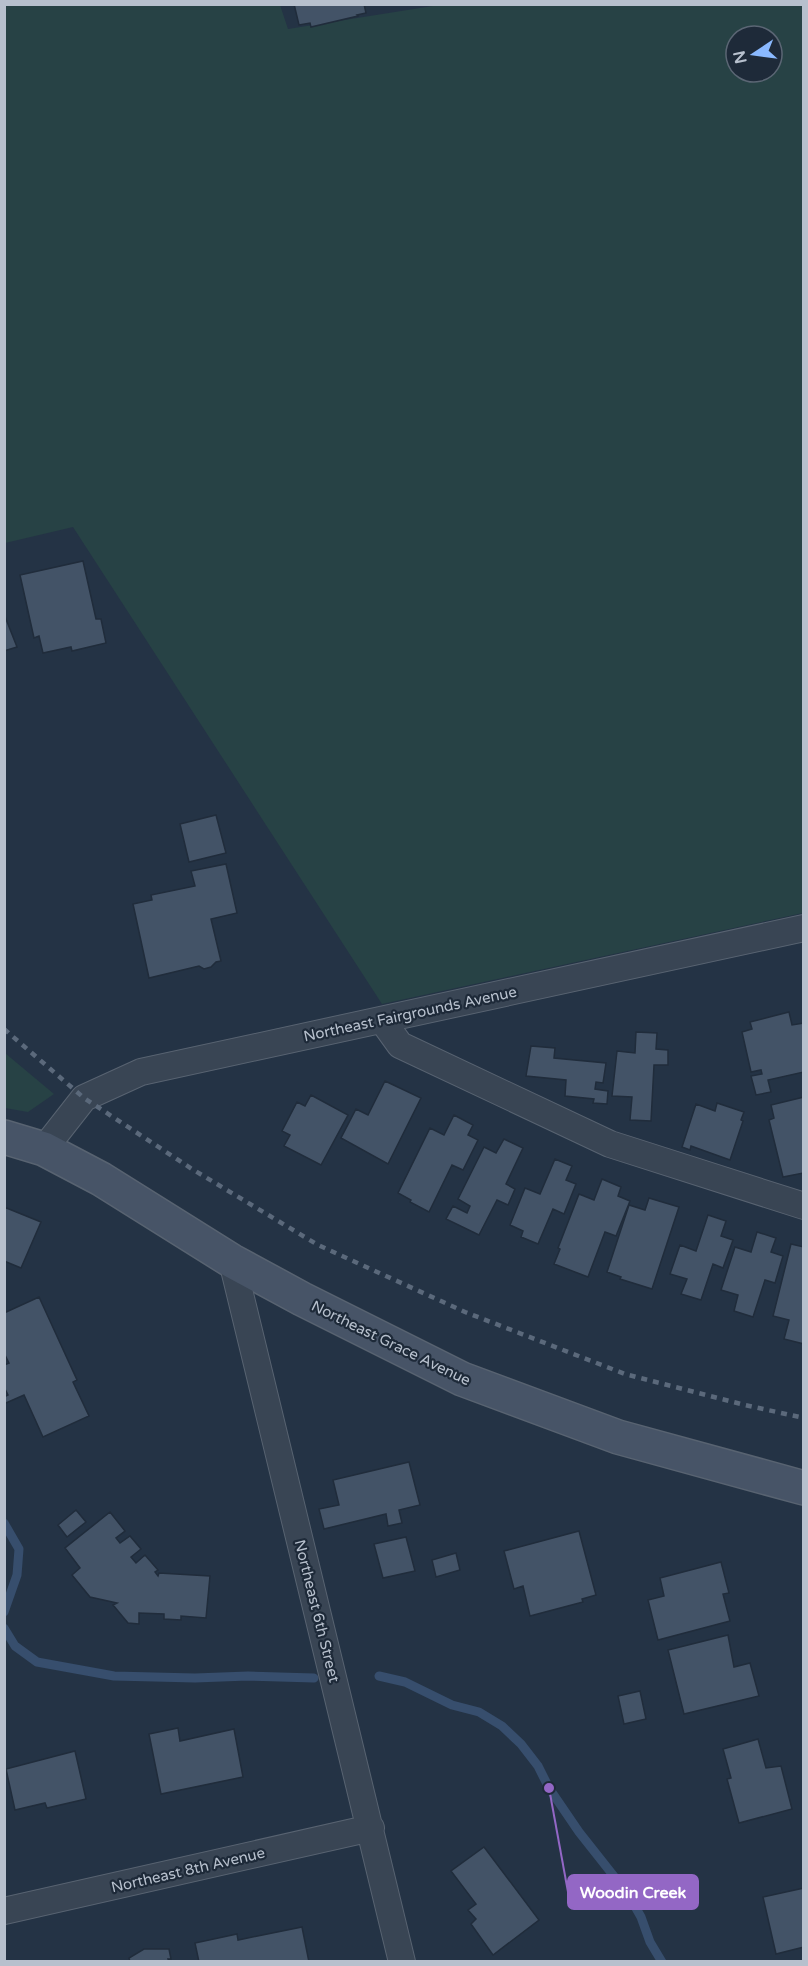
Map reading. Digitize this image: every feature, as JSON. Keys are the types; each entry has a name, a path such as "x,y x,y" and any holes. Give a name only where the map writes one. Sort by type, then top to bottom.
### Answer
{"main road":[{"name":"Northeast Grace Avenue","path":"4,1137 44,1149 101,1179 232,1261 302,1299 462,1379 618,1437 766,1480 804,1488"}],"street":[{"name":"Northeast Fairgrounds Avenue","path":"44,1149 84,1098 141,1071 804,928"},
{"path":"382,1020 400,1045 610,1144 804,1206"},
{"name":"Northeast 6th Street","path":"232,1261 402,1962"},
{"name":"Northeast 8th Avenue","path":"4,1911 371,1828"}],"green space":[{"path":"4,5 280,5 288,29 439,5 803,5 803,913 382,1004 73,527 5,543"},
{"path":"4,1053 54,1094 28,1112 5,1108"}],"building":[{"path":"294,4 364,4 366,13 311,27 310,23 299,25"},
{"path":"83,561 96,619 101,619 106,643 72,651 71,647 43,653 39,636 34,638 20,575"},
{"path":"4,614 17,647 4,651"},
{"path":"216,815 226,853 189,862 180,824"},
{"path":"226,864 237,913 211,919 221,961 204,969 199,966 149,978 133,904 152,900 151,895 195,886 191,871"},
{"path":"789,1012 792,1025 804,1023 804,1072 768,1080 771,1092 756,1095 751,1076 762,1074 761,1070 751,1072 742,1032 752,1029 750,1022"},
{"path":"636,1032 657,1033 656,1049 668,1050 668,1065 654,1065 651,1121 630,1120 632,1097 612,1096 617,1051 635,1053"},
{"path":"531,1046 555,1048 554,1058 606,1063 603,1083 596,1082 595,1089 608,1091 607,1104 593,1103 594,1099 565,1096 566,1080 526,1076"},
{"path":"385,1081 421,1098 388,1164 341,1138 356,1109 368,1115"},
{"path":"311,1095 348,1115 321,1165 284,1146 290,1135 282,1131 297,1102 305,1106"},
{"path":"804,1097 804,1176 803,1173 783,1177 769,1120 774,1118 771,1105"},
{"path":"717,1103 744,1112 730,1160 691,1146 690,1150 682,1147 696,1104 715,1111"},
{"path":"454,1115 473,1125 468,1135 478,1140 463,1170 452,1165 429,1212 398,1193 430,1128 444,1135"},
{"path":"504,1139 523,1148 506,1184 515,1189 508,1205 497,1200 479,1235 446,1219 453,1206 467,1213 470,1206 458,1199 484,1147 496,1153"},
{"path":"555,1159 572,1166 566,1180 576,1184 564,1214 553,1209 538,1244 521,1237 523,1231 510,1225 525,1188 540,1194"},
{"path":"602,1179 621,1187 618,1196 630,1201 616,1236 605,1232 588,1277 554,1264 579,1194 594,1200"},
{"path":"649,1198 679,1207 652,1289 620,1279 621,1277 607,1272 629,1205 645,1210"},
{"path":"4,1207 41,1222 21,1268 4,1261"},
{"path":"708,1215 726,1221 721,1236 733,1240 723,1268 713,1264 701,1300 681,1294 687,1279 670,1274 680,1245 696,1251"},
{"path":"757,1232 776,1238 771,1252 783,1256 775,1283 765,1280 753,1317 734,1311 738,1295 721,1290 735,1247 751,1252"},
{"path":"791,1244 804,1247 804,1344 784,1339 789,1320 773,1316"},
{"path":"39,1297 77,1380 73,1382 89,1416 43,1437 24,1395 6,1403 4,1399 8,1395 4,1387 4,1365 9,1363 4,1353 4,1313"},
{"path":"409,1462 420,1505 399,1510 402,1523 388,1526 386,1514 324,1529 319,1509 339,1505 333,1480"},
{"path":"76,1510 86,1522 67,1537 58,1525"},
{"path":"110,1512 125,1531 116,1538 120,1543 130,1536 141,1549 131,1557 136,1563 145,1555 158,1570 155,1572 158,1576 159,1573 210,1576 206,1618 181,1616 181,1620 164,1619 164,1614 139,1613 139,1624 128,1623 113,1605 117,1603 90,1597 72,1575 80,1568 65,1548"},
{"path":"579,1531 596,1595 582,1599 583,1602 530,1616 523,1586 514,1589 504,1551"},
{"path":"406,1537 415,1571 383,1578 374,1544"},
{"path":"456,1553 460,1570 436,1577 432,1560"},
{"path":"721,1562 729,1593 723,1594 730,1621 658,1640 648,1600 664,1596 660,1578"},
{"path":"728,1635 734,1667 750,1663 759,1696 684,1714 668,1650"},
{"path":"640,1691 646,1719 624,1724 618,1696"},
{"path":"178,1728 180,1741 234,1729 243,1777 161,1794 149,1734"},
{"path":"758,1739 766,1768 781,1766 792,1809 739,1823 727,1779 731,1778 723,1749"},
{"path":"75,1751 86,1799 47,1808 45,1803 15,1810 6,1769"},
{"path":"484,1847 539,1920 493,1955 471,1924 476,1919 468,1910 476,1904 451,1871"},
{"path":"804,1888 804,1947 776,1954 763,1897"},
{"path":"302,1927 309,1962 199,1962 195,1943 237,1934 238,1940"},
{"path":"144,1949 169,1949 171,1959 168,1959 169,1962 130,1962 129,1958"}],"waterway":[{"path":"4,1523 19,1549 17,1575 4,1612"},
{"path":"4,1628 15,1646 37,1662 114,1676 314,1678"},
{"path":"379,1676 405,1682 452,1705 479,1712 502,1726 521,1744 538,1766 549,1788 579,1832 628,1894 662,1962"}],"railway":[{"path":"4,1029 84,1098 192,1169 318,1245 465,1312 625,1374 804,1418"}],"place":[{"name":"Woodin Creek","path":"549,1788"}]}
